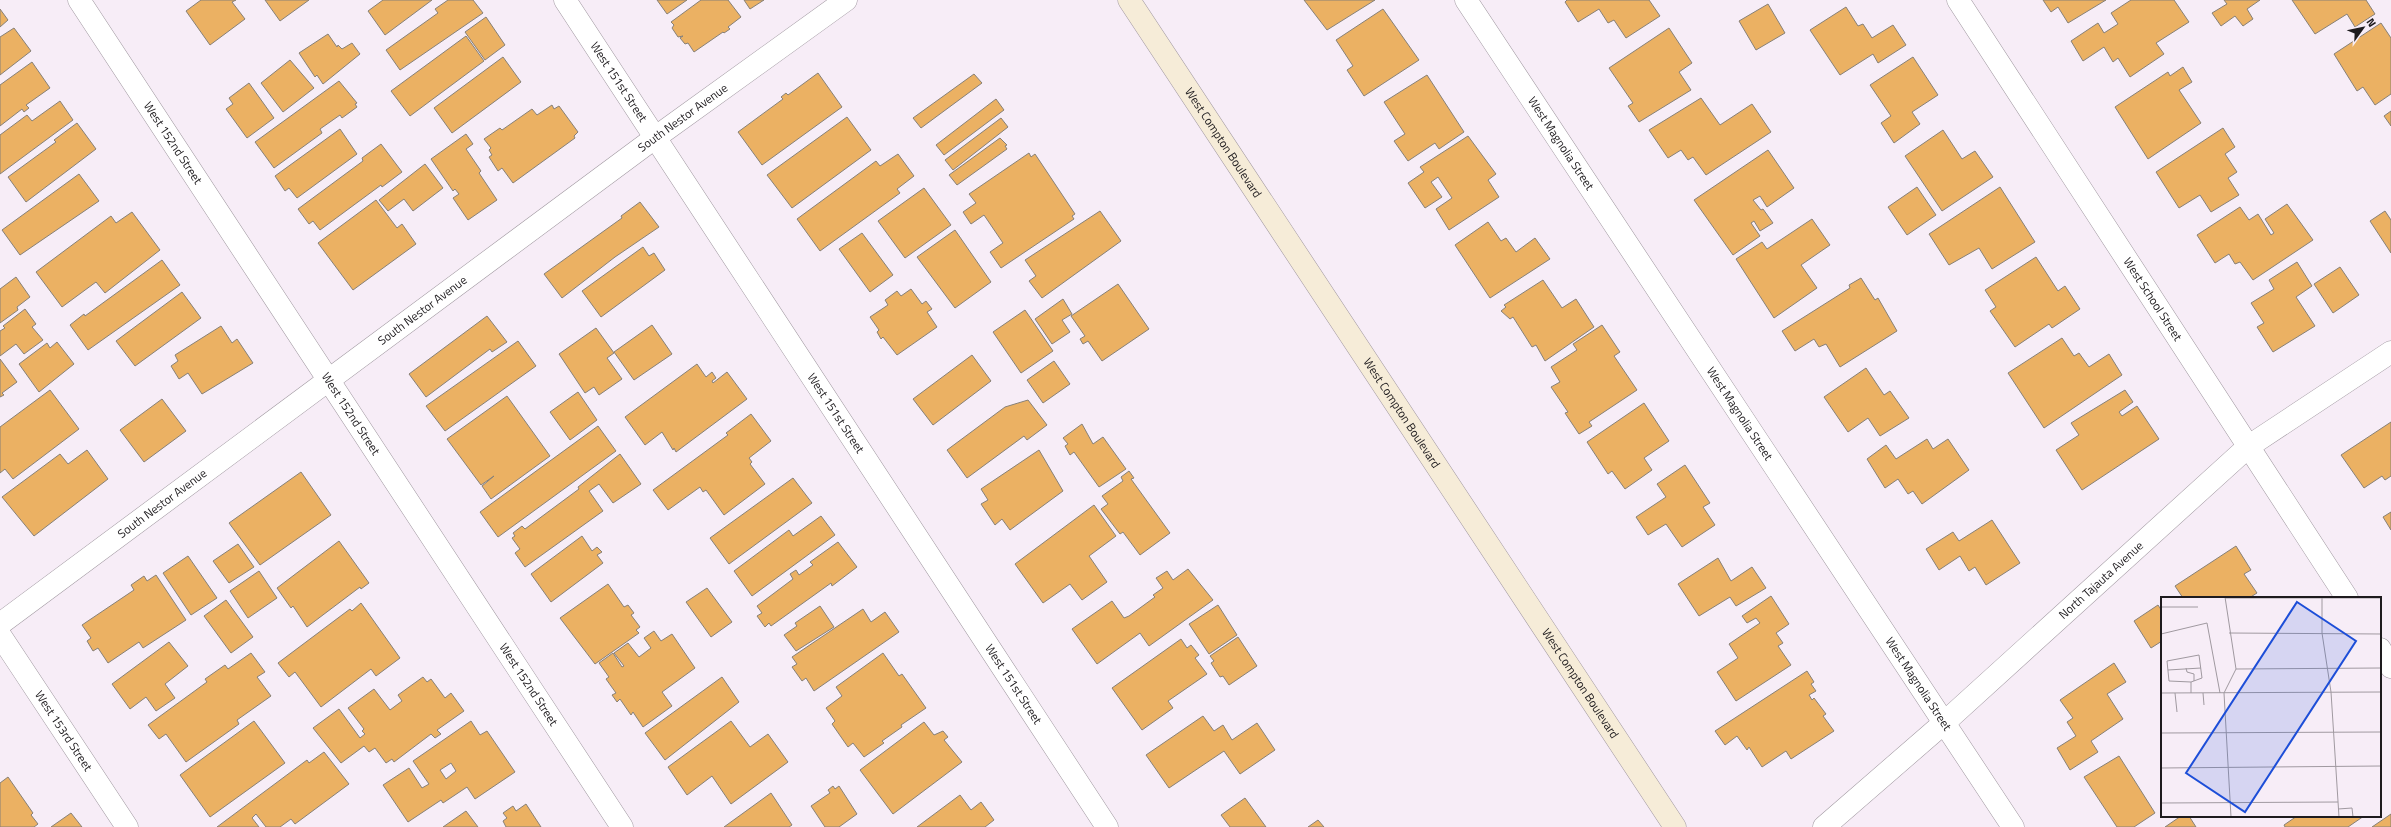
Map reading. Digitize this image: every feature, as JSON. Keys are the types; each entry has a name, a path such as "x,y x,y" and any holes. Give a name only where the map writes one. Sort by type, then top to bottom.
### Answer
{"main road":[{"name":"West Compton Boulevard","path":"1129,0 1675,827"}],"street":[{"name":"West 152nd Street","path":"79,0 330,380 622,827"},
{"name":"West 151st Street","path":"565,0 1107,827"},
{"name":"South Nestor Avenue","path":"0,624 656,137 846,0"},
{"name":"West Magnolia Street","path":"1466,0 1945,722 2013,827"},
{"name":"West School Street","path":"1958,0 2250,446 2346,597"},
{"name":"North Tajauta Avenue","path":"1824,827 1945,722 2250,446 2391,352"},
{"name":"West 153rd Street","path":"0,635 127,827"},
{"path":"2381,651 2391,666"}],"building":[{"path":"201,0 236,0 232,2 245,19 210,45 186,11"},
{"path":"265,0 309,0 280,21"},
{"path":"383,0 432,0 385,35 368,11"},
{"path":"448,0 473,0 483,13 400,70 386,50 438,13 435,9"},
{"path":"657,0 687,0 667,14"},
{"path":"701,0 728,0 741,17 728,27 730,29 724,33 723,32 694,52 688,43 685,44 680,38 683,36 678,37 672,28 674,25 671,22"},
{"path":"744,0 764,0 750,9"},
{"path":"1304,0 1375,0 1327,30"},
{"path":"1567,0 1649,0 1660,16 1626,38 1614,20 1608,23 1599,9 1578,22 1565,2"},
{"path":"2043,0 2106,0 2068,23 2058,7 2051,12"},
{"path":"2131,0 2174,0 2189,22 2156,43 2164,54 2130,77 2118,58 2113,62 2104,47 2083,61 2071,41 2098,23 2104,33 2118,24 2111,13"},
{"path":"2224,0 2260,0 2247,9 2253,19 2243,26 2235,16 2221,26 2212,13 2227,4"},
{"path":"2292,0 2366,0 2375,14 2355,27 2347,14 2315,34"},
{"path":"1768,4 1785,33 1756,50 1739,21"},
{"path":"1846,7 1858,26 1863,24 1872,38 1893,25 1906,45 1878,63 1873,54 1840,75 1810,30"},
{"path":"0,9 8,20 0,27"},
{"path":"1383,9 1419,60 1364,96 1347,70 1353,66 1336,40"},
{"path":"486,17 505,45 485,60 465,32"},
{"path":"2381,23 2391,38 2391,94 2375,105 2363,87 2357,91 2334,54"},
{"path":"14,28 31,51 0,75 0,37"},
{"path":"1669,28 1692,63 1679,72 1691,90 1639,122 1628,106 1633,103 1609,68"},
{"path":"328,34 337,47 338,45 342,49 352,43 360,54 323,84 317,75 315,77 299,53"},
{"path":"466,36 484,61 410,116 391,91"},
{"path":"503,57 521,82 452,133 434,108"},
{"path":"1913,57 1938,95 1912,112 1920,124 1894,143 1881,123 1891,116 1870,85"},
{"path":"290,60 314,88 283,112 261,83"},
{"path":"32,62 50,88 26,105 29,108 24,112 22,109 0,126 0,85"},
{"path":"2183,67 2192,82 2179,90 2201,123 2148,159 2115,107 2168,72 2170,76"},
{"path":"818,73 842,107 762,165 738,132 783,99 781,97 786,93 788,95"},
{"path":"974,74 982,83 921,128 913,118"},
{"path":"1427,75 1464,132 1439,149 1435,143 1408,161 1394,141 1405,134 1384,102"},
{"path":"339,81 357,103 355,104 357,107 342,118 340,115 320,129 322,133 274,168 255,142"},
{"path":"249,83 274,118 247,138 226,109 233,104 229,98"},
{"path":"1701,98 1720,125 1752,104 1771,132 1706,175 1693,157 1688,160 1681,150 1668,158 1649,130"},
{"path":"996,99 1004,110 944,155 936,145"},
{"path":"60,101 73,120 0,174 0,135 27,115 32,121"},
{"path":"552,105 554,109 559,106 578,132 574,136 575,138 513,183 502,168 498,171 489,157 492,155 489,150 491,148 484,139 500,128 502,130 532,109 537,115"},
{"path":"2391,111 2391,126 2384,116"},
{"path":"847,117 871,150 792,208 767,175"},
{"path":"1001,118 1008,127 953,170 945,160"},
{"path":"77,123 96,149 26,202 8,177 56,142 54,140"},
{"path":"2223,128 2235,147 2225,154 2237,172 2228,178 2239,195 2211,212 2200,195 2179,208 2156,172"},
{"path":"340,129 357,154 297,198 289,188 285,191 275,176"},
{"path":"1943,130 1962,159 1975,151 1993,177 1942,211 1905,156"},
{"path":"466,134 473,144 466,149 481,171 479,173 497,200 468,220 453,198 459,194 455,189 453,191 431,159"},
{"path":"1468,136 1496,174 1488,180 1499,197 1449,230 1436,209 1452,198 1438,177 1431,182 1442,197 1425,208 1408,183 1424,172 1420,167"},
{"path":"1000,138 1007,145 1005,146 1007,149 957,185 949,175"},
{"path":"381,144 402,172 382,187 381,185 320,230 313,221 309,224 298,209 363,161 362,158"},
{"path":"1768,150 1794,188 1767,207 1760,196 1753,200 1761,210 1763,209 1773,223 1760,231 1754,221 1751,223 1760,236 1733,255 1694,200"},
{"path":"1029,153 1031,157 1035,154 1075,214 1072,216 1074,219 1001,268 990,252 1003,243 984,215 971,224 963,212 976,203 969,194"},
{"path":"898,154 914,176 897,189 900,193 820,251 797,219 876,161 880,166"},
{"path":"425,164 443,188 413,211 404,199 388,211 379,200"},
{"path":"79,174 99,201 20,255 2,230"},
{"path":"1917,187 1936,215 1907,235 1888,207"},
{"path":"2000,187 2035,242 1992,269 1979,248 1949,265 1929,234"},
{"path":"924,188 951,225 905,258 878,221"},
{"path":"376,200 397,228 402,224 416,244 353,290 318,243"},
{"path":"640,202 659,227 615,257 562,298 544,274 622,218 621,216"},
{"path":"2287,204 2313,240 2253,280 2240,262 2235,264 2229,254 2215,263 2197,235 2240,207 2249,220 2258,214 2271,235 2274,233 2265,219"},
{"path":"1100,211 1121,241 1042,298 1029,281 1036,276 1025,260"},
{"path":"2385,211 2391,220 2391,253 2370,221"},
{"path":"132,212 160,250 105,293 96,282 62,307 36,272 111,216 116,223"},
{"path":"1812,219 1830,245 1801,265 1817,288 1774,318 1736,259 1762,242 1767,249"},
{"path":"1488,222 1501,241 1506,238 1516,252 1535,238 1550,259 1490,298 1455,245"},
{"path":"955,230 991,282 955,308 917,257"},
{"path":"862,233 893,275 870,292 839,249"},
{"path":"643,247 649,256 654,253 665,270 601,317 582,291"},
{"path":"2036,257 2058,291 2065,286 2080,309 2052,328 2049,324 2015,347 1990,311 1996,307 1985,290"},
{"path":"162,260 180,285 88,350 70,325 84,314 85,316"},
{"path":"2297,262 2312,286 2296,297 2315,326 2273,352 2257,327 2264,323 2251,303 2274,289 2269,280"},
{"path":"2340,267 2359,295 2333,313 2314,284"},
{"path":"16,277 30,297 17,307 18,310 0,323 0,289"},
{"path":"1861,278 1875,300 1878,298 1897,331 1840,367 1826,344 1819,347 1814,339 1795,351 1782,331 1850,288 1849,285"},
{"path":"1543,280 1562,308 1576,299 1594,327 1545,361 1536,345 1532,347 1513,317 1510,319 1501,311 1506,307 1504,305"},
{"path":"1118,284 1149,329 1102,361 1088,341 1083,344 1080,339 1085,336 1071,316"},
{"path":"911,289 922,304 926,301 932,309 927,312 937,327 897,355 883,337 881,339 877,332 879,330 870,317 888,305 885,300 897,291 901,296"},
{"path":"182,292 201,318 135,366 116,341"},
{"path":"1063,299 1072,314 1062,320 1070,332 1052,344 1035,319"},
{"path":"25,309 36,324 32,327 43,340 24,354 16,344 0,356 0,331 5,328 3,326"},
{"path":"1025,310 1053,351 1021,373 993,332"},
{"path":"487,316 507,342 492,352 490,349 426,397 409,374"},
{"path":"652,325 672,354 634,380 614,352"},
{"path":"1602,325 1620,352 1614,356 1637,390 1589,422 1592,426 1579,434 1565,413 1568,412 1551,387 1560,382 1551,367 1577,350 1573,344"},
{"path":"221,326 232,343 237,339 253,363 202,394 188,373 179,379 171,366 178,361 175,355"},
{"path":"596,328 614,353 607,358 622,379 599,395 594,387 585,393 559,354"},
{"path":"2062,338 2074,356 2079,353 2089,367 2109,354 2122,375 2044,428 2008,373"},
{"path":"518,341 536,366 445,431 426,406"},
{"path":"57,342 74,364 39,392 19,364 47,343 50,348"},
{"path":"972,355 991,381 933,425 913,399"},
{"path":"0,359 17,382 2,393 4,395 0,397"},
{"path":"1054,361 1070,384 1043,403 1027,380"},
{"path":"697,364 706,377 712,372 716,378 712,381 713,383 727,372 747,399 676,452 674,448 673,450 662,432 645,445 625,417"},
{"path":"1866,368 1884,395 1890,391 1909,418 1880,436 1868,418 1848,432 1824,397"},
{"path":"50,390 79,429 13,479 5,469 0,473 0,427"},
{"path":"2125,390 2133,402 2119,412 2122,416 2137,406 2159,439 2082,490 2056,450 2079,435 2071,423"},
{"path":"578,392 597,420 570,440 550,412"},
{"path":"507,396 550,456 491,499 482,486 494,476 481,485 447,439"},
{"path":"162,399 186,431 144,462 120,430"},
{"path":"1028,400 1047,425 1027,440 1024,436 967,478 947,450 1005,407"},
{"path":"1644,403 1669,441 1644,458 1652,470 1625,489 1612,471 1608,474 1587,442"},
{"path":"751,414 771,441 749,458 752,462 750,464 765,484 724,515 706,490 703,492 700,487 668,510 653,490 728,435 726,433"},
{"path":"2391,422 2391,476 2385,480 2382,476 2364,488 2341,455"},
{"path":"1082,424 1093,444 1103,437 1126,469 1099,487 1074,452 1070,455 1065,446 1068,444 1063,438"},
{"path":"598,426 616,451 498,537 480,512"},
{"path":"1927,439 1933,449 1948,439 1969,470 1922,504 1913,491 1908,494 1898,479 1885,488 1867,459 1886,445 1896,459"},
{"path":"87,450 108,479 34,536 2,497 60,454 68,464"},
{"path":"1039,450 1063,491 1010,530 1002,519 995,525 981,504 988,500 981,489"},
{"path":"620,454 641,484 613,503 599,484 589,491 603,511 525,567 515,553 520,549 512,538 515,536 513,533 522,526 525,529 579,489 578,487"},
{"path":"1685,465 1710,503 1703,507 1715,525 1682,547 1666,524 1648,535 1636,517 1666,497 1657,484"},
{"path":"1129,471 1134,478 1131,479 1170,533 1140,555 1123,532 1120,534 1101,509 1108,504 1102,496 1123,481 1121,477"},
{"path":"301,472 331,515 260,565 229,523"},
{"path":"793,478 812,503 729,564 710,538"},
{"path":"1094,505 1116,536 1089,556 1107,582 1082,600 1070,584 1043,603 1015,564"},
{"path":"2391,512 2391,530 2383,517"},
{"path":"821,516 835,535 752,596 734,571 789,530 793,536"},
{"path":"1992,520 2020,563 1986,585 1975,567 1969,571 1960,556 1939,570 1926,549 1953,532 1959,541"},
{"path":"582,536 592,551 597,547 602,552 597,555 603,563 551,602 531,574"},
{"path":"339,541 369,583 361,589 360,587 307,627 293,606 291,608 277,588"},
{"path":"838,542 857,567 832,586 831,583 771,626 769,623 765,627 757,616 762,613 757,606 793,579 790,574 796,570 799,575 813,565 810,562"},
{"path":"238,544 254,567 229,583 213,561"},
{"path":"2236,546 2251,570 2244,574 2257,593 2251,597 2182,597 2175,586"},
{"path":"188,556 217,598 191,615 163,573"},
{"path":"1718,558 1731,581 1752,567 1766,588 1736,606 1730,597 1699,616 1678,584"},
{"path":"1188,569 1213,600 1149,646 1140,633 1097,664 1072,629 1112,601 1124,618 1129,616 1155,597 1153,595 1163,588 1156,578 1167,571 1173,580"},
{"path":"259,571 277,598 248,618 230,591"},
{"path":"156,575 186,620 143,648 139,642 108,663 98,648 93,651 87,641 91,638 82,625 134,590 131,585 144,576 147,581"},
{"path":"608,584 624,607 628,605 634,613 631,615 640,627 636,630 639,633 595,664 560,618"},
{"path":"707,588 732,622 711,637 686,602"},
{"path":"1771,596 1789,624 1776,633 1783,643 1778,646 1791,665 1736,701 1717,672 1738,658 1729,644 1760,623 1756,618 1747,623 1742,616"},
{"path":"226,600 253,637 231,653 204,616"},
{"path":"361,603 400,658 376,676 371,669 321,707 295,672 289,677 278,663 350,609 352,611"},
{"path":"1218,605 1237,635 1209,654 1189,624"},
{"path":"2158,605 2161,610 2161,642 2151,648 2134,621"},
{"path":"820,606 834,627 796,651 784,635 797,626 795,623"},
{"path":"863,609 871,622 885,612 899,632 814,691 806,678 802,681 792,667 797,664 792,657"},
{"path":"654,631 661,641 672,634 695,668 662,692 672,706 643,727 633,712 631,715 620,699 617,702 612,695 616,693 606,679 609,677 599,663 613,653 622,667 624,666 614,653 628,643 639,657 651,648 644,638"},
{"path":"1238,637 1257,666 1229,685 1223,676 1220,677 1211,663 1214,661 1210,656"},
{"path":"1181,639 1187,648 1191,645 1199,655 1195,658 1207,674 1168,701 1173,708 1142,730 1112,688"},
{"path":"169,642 188,666 165,684 175,698 156,711 146,697 130,709 112,684"},
{"path":"251,653 265,672 257,677 271,696 237,720 239,724 186,762 166,734 159,739 148,725 207,682 205,679 225,665 228,669"},
{"path":"883,653 899,676 902,674 926,708 901,725 902,727 882,741 884,743 864,757 853,743 848,747 832,724 835,721 826,708 842,696 836,687"},
{"path":"2114,663 2126,682 2107,694 2123,719 2091,741 2098,752 2070,770 2057,748 2076,736 2067,722 2073,718 2060,700"},
{"path":"1807,671 1814,682 1811,684 1816,691 1809,695 1812,700 1814,698 1826,714 1823,716 1834,731 1791,759 1786,751 1762,767 1749,747 1747,750 1737,736 1725,745 1715,731"},
{"path":"423,677 427,682 431,679 445,698 451,693 464,711 437,730 441,734 435,738 431,734 394,762 392,759 386,763 375,748 369,752 364,746 341,763 313,728 339,709 360,738 365,734 362,731 364,729 348,708 374,689 390,710 402,701 398,695"},
{"path":"722,677 739,702 665,760 645,733"},
{"path":"1203,716 1214,731 1223,725 1232,740 1257,723 1275,750 1240,774 1224,751 1169,788 1146,755"},
{"path":"254,721 285,763 210,817 180,775"},
{"path":"471,721 480,735 487,731 515,772 475,799 467,787 443,803 441,800 408,822 383,785 409,768 422,788 429,784 413,761","holes":["451,763 456,771 446,779 440,770"]},
{"path":"731,721 750,747 768,734 788,762 731,804 712,776 687,795 668,767"},
{"path":"924,722 934,735 943,731 948,737 944,740 962,762 893,814 860,770"},
{"path":"324,752 349,784 295,824 291,819 280,827 266,827 256,814 252,818 259,827 217,827 307,760 309,763"},
{"path":"2119,756 2155,813 2134,827 2117,827 2084,777"},
{"path":"8,777 33,813 31,815 38,824 34,827 0,827 0,783"},
{"path":"833,786 835,789 839,786 857,814 839,827 825,827 811,806 830,793 828,790"},
{"path":"771,793 792,825 789,827 724,827"},
{"path":"960,795 971,810 981,802 994,820 985,827 917,827"},
{"path":"1245,798 1266,827 1230,827 1221,815"},
{"path":"526,804 541,827 506,827 503,821 507,818 503,813 513,806 516,811"},
{"path":"466,811 478,827 443,827"},
{"path":"71,813 82,827 51,827"},
{"path":"2391,814 2391,827 2372,827"},
{"path":"2180,817 2190,817 2196,827 2165,827"},
{"path":"2296,817 2363,817 2348,827 2285,827 2284,825"},
{"path":"1318,820 1324,827 1308,827"}]}
